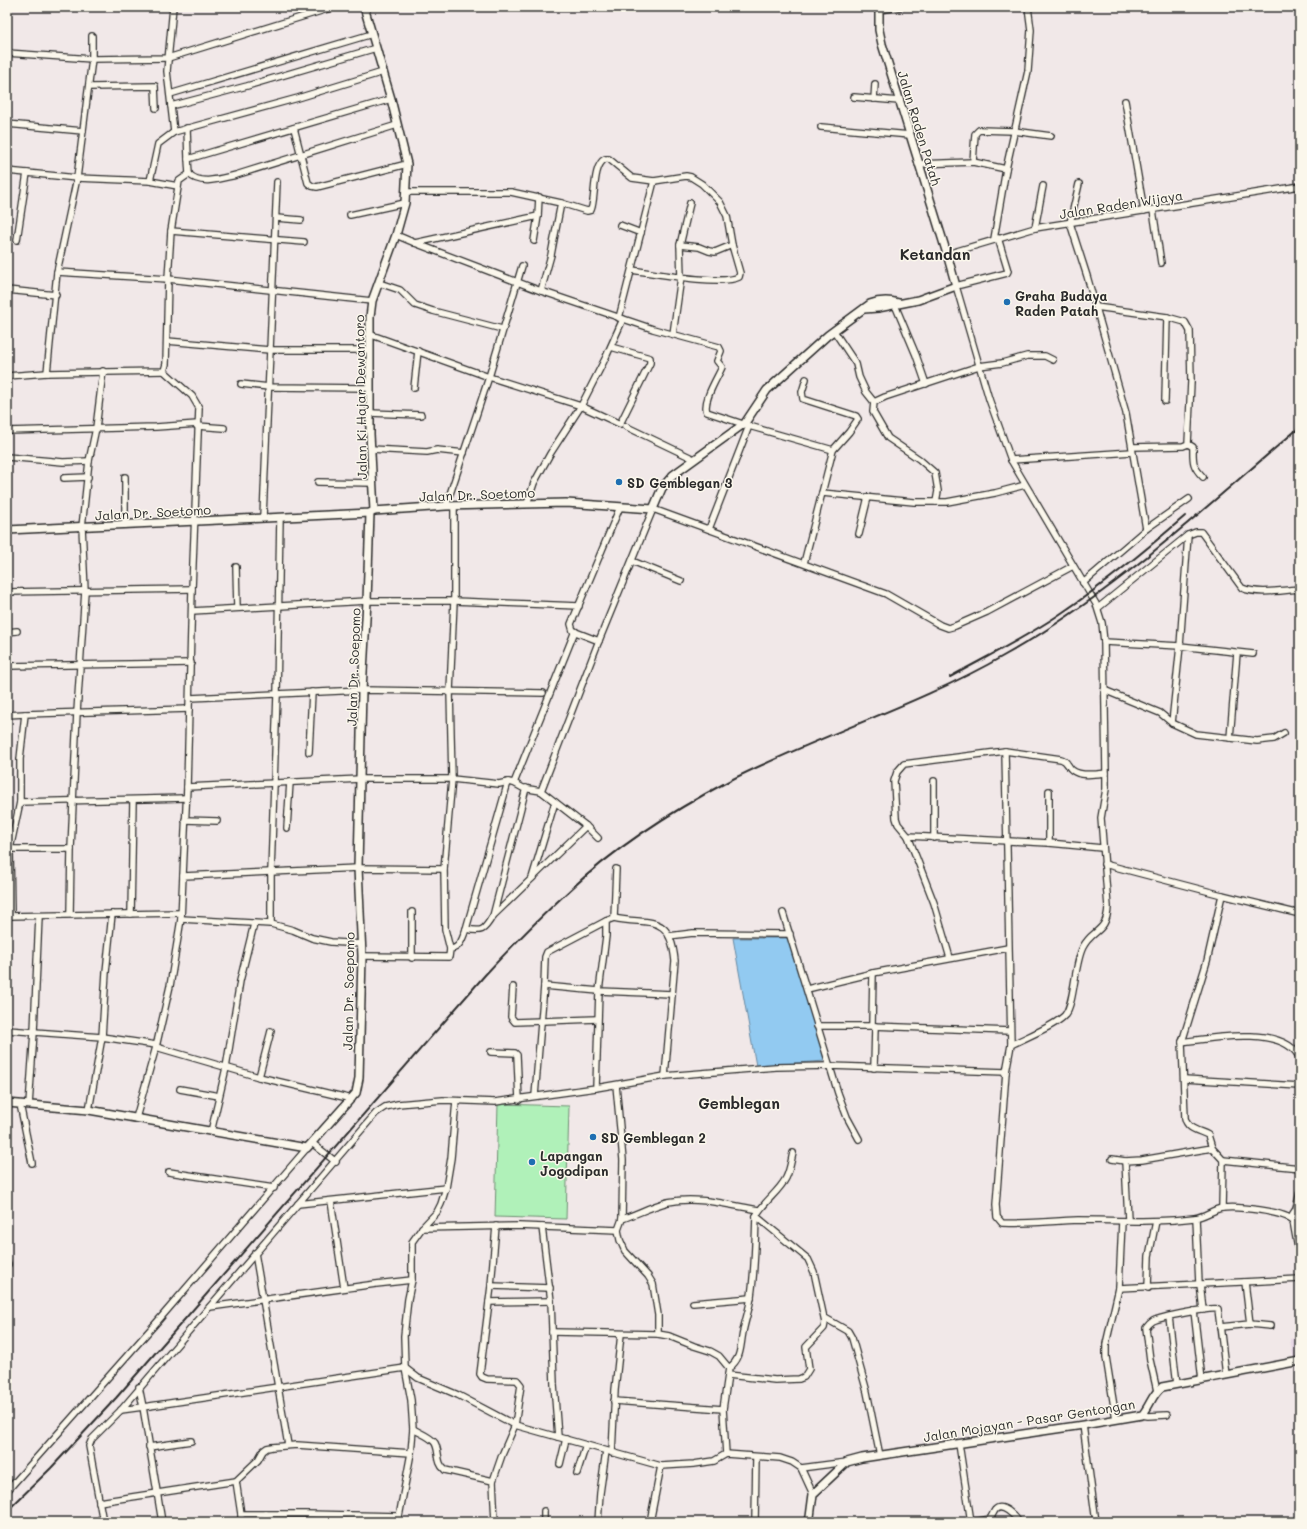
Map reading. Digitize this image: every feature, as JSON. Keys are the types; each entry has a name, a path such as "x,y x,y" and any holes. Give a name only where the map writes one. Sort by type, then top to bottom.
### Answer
{"street":[{"path":"173,7 167,71 174,132"},
{"path":"7,54 92,59 168,58 334,7"},
{"name":"Jalan Ki Hajar Dewantoro","path":"364,7 391,99 407,164 405,203 396,235 372,301 370,317 369,388 373,483 372,512"},
{"path":"879,8 900,7"},
{"path":"709,529 747,425 767,390 811,349 870,304 881,301 891,301 897,304 928,297 956,286 1007,273 996,239 1006,169 1028,70 1031,30 1028,7"},
{"name":"Jalan Raden Patah","path":"879,8 879,30 882,44 956,286"},
{"path":"170,94 372,34"},
{"path":"47,373 56,295 57,272 78,178 90,87 92,36"},
{"path":"171,106 247,86 376,48"},
{"path":"150,181 158,144 174,132 383,72"},
{"path":"874,99 875,84"},
{"path":"90,87 155,86 156,108"},
{"path":"854,97 899,101"},
{"path":"188,159 391,99"},
{"path":"1125,101 1144,211"},
{"path":"7,124 83,131"},
{"path":"189,174 201,180 223,178 254,170 397,125"},
{"path":"821,127 910,136"},
{"path":"187,128 189,174"},
{"path":"294,128 308,182 312,186 316,187 407,164"},
{"path":"973,162 976,134 979,130 1014,131 1052,136"},
{"path":"406,192 511,192 561,202 587,211 591,210 600,164 605,159 609,159 632,178 654,181 686,176 691,177 702,184 720,202 727,216 732,245 740,273 739,277 728,280 681,277 632,270"},
{"path":"918,164 973,162 1006,169"},
{"path":"7,171 78,178 150,181 178,186"},
{"path":"17,240 27,173"},
{"path":"164,371 166,364 171,231 179,181 189,174"},
{"path":"527,504 537,477 550,454 582,406 611,347 621,318 654,181"},
{"path":"263,517 276,239 277,182"},
{"path":"1079,184 1070,223 1126,413 1146,529"},
{"path":"1035,228 1043,186"},
{"name":"Jalan Raden Wijaya","path":"947,254 1035,228 1300,186"},
{"path":"534,241 540,197"},
{"path":"541,292 551,255 561,202"},
{"path":"673,334 681,277 680,245 690,202"},
{"path":"350,215 405,203"},
{"path":"1153,210 1161,263"},
{"path":"415,243 538,216"},
{"path":"276,218 301,220"},
{"path":"620,225 641,233"},
{"path":"171,231 304,242"},
{"path":"396,235 541,292 673,334 714,345 721,349 717,361 722,367 710,393 706,409 711,414 833,450"},
{"path":"680,245 699,247 715,252 732,245"},
{"path":"446,506 489,377 502,329 522,266"},
{"path":"57,272 168,279 372,301"},
{"path":"378,283 400,290 415,305 433,312 502,329"},
{"path":"956,286 989,399 1011,460 1098,608 1102,623 1104,642 1106,789 1101,818 1107,918 1104,925 1086,942 1080,952 1067,1010 1064,1015 1056,1022 1012,1045"},
{"path":"7,290 56,295"},
{"path":"897,304 926,384"},
{"path":"1096,307 1167,317 1185,322 1190,331 1191,382 1188,444 1192,447 1192,460 1194,465 1203,477"},
{"path":"1165,401 1167,317"},
{"path":"834,331 856,364 859,377 866,392 874,402 873,412 888,438 919,459 935,473 938,491 936,502"},
{"path":"369,334 489,377 582,406 620,424 650,363 650,358 611,347"},
{"path":"167,341 270,350 370,350"},
{"path":"414,388 418,352"},
{"path":"874,402 980,366 1002,363 1027,356 1045,356 1053,360"},
{"path":"70,914 71,849 77,712 85,591 82,527 89,462 96,428 103,371"},
{"path":"7,376 103,371 164,371 192,396 199,408 197,425 187,787 181,916 170,986 156,1046 136,1118"},
{"path":"804,563 833,450 857,422 857,417 803,399 802,392 806,379"},
{"path":"241,384 269,387 369,388"},
{"path":"370,413 421,415"},
{"path":"7,431 197,425 224,428"},
{"path":"541,790 599,641 653,509 665,484 673,475 694,459 747,425"},
{"path":"625,426 694,459"},
{"path":"1011,460 1183,446 1188,444"},
{"path":"371,449 427,452 437,450 464,453"},
{"path":"7,457 63,462 89,462"},
{"path":"125,476 126,525"},
{"path":"64,478 88,477"},
{"path":"318,482 373,483"},
{"path":"822,494 914,502 936,502 995,492 1025,485"},
{"path":"859,534 868,497"},
{"path":"1083,583 1146,529 1190,499"},
{"name":"Jalan Dr. Soetomo","path":"7,530 194,522 372,512 446,506 576,503 653,509"},
{"path":"362,956 412,958 449,957 450,949 445,929 444,869 452,779 450,691 454,601 454,506"},
{"path":"599,641 575,632 572,630 571,624 620,507"},
{"path":"653,509 886,594 940,625 948,628 987,612 1073,566"},
{"name":"Jalan Dr. Soepomo","path":"310,1145 352,1099 356,1093 359,1078 362,944 358,868 362,690 372,512"},
{"path":"271,924 271,872 278,695 280,517"},
{"path":"1098,608 1188,535 1196,532 1201,532 1242,588 1249,591 1300,589"},
{"path":"1172,723 1180,646 1188,535"},
{"path":"632,561 681,581"},
{"path":"236,567 237,608"},
{"path":"7,592 192,590"},
{"path":"192,611 368,601 454,601 579,606"},
{"path":"7,632 17,631"},
{"path":"450,949 454,949 460,944 466,929 511,782 575,632"},
{"path":"1104,642 1180,646 1253,654"},
{"path":"1230,738 1237,653"},
{"path":"7,666 191,663"},
{"path":"190,698 362,690 543,693"},
{"path":"1104,690 1160,714 1172,723 1196,734 1257,741 1274,739 1284,732"},
{"path":"309,752 312,692"},
{"path":"7,715 189,709"},
{"path":"25,714 20,759 20,802 8,849 9,916 70,914 181,916 254,924 271,924 293,930 312,938 331,942 362,944"},
{"path":"950,958 934,903 908,836 896,818 894,781 897,772 904,764 1005,751 1065,760 1070,768 1076,772 1094,775 1106,773"},
{"path":"1005,751 1008,948 1010,1031 1012,1045 1006,1072 996,1205 999,1220 1002,1223 1062,1221 1156,1221 1196,1218 1222,1208 1273,1213 1300,1221"},
{"path":"187,787 361,779 452,779 500,784 511,782 526,788 541,790 586,826 598,838"},
{"path":"934,781 934,838"},
{"path":"287,828 290,782"},
{"path":"466,929 475,931 483,930 486,928 492,917 526,788"},
{"path":"1049,791 1049,843"},
{"path":"20,802 73,802 186,798"},
{"path":"131,914 133,800"},
{"path":"531,879 556,802"},
{"path":"185,820 217,821"},
{"path":"492,917 586,826"},
{"path":"908,836 1049,843 1102,848"},
{"path":"8,849 71,849"},
{"path":"1104,864 1300,914"},
{"path":"183,876 358,868 444,869"},
{"path":"614,918 616,869"},
{"path":"1222,895 1205,968 1182,1042 1186,1122 1189,1127 1208,1135 1211,1140 1212,1148 1223,1160 1300,1168"},
{"path":"412,912 412,958"},
{"path":"783,913 838,1093 847,1117 859,1139"},
{"path":"89,1110 102,1037 106,972 112,914"},
{"path":"29,1105 39,916"},
{"path":"535,1096 542,1021 545,957 547,952 614,918 647,921 659,924 669,936 674,949 675,961 665,1076"},
{"path":"596,1088 597,1019 606,936 606,921"},
{"path":"211,1132 226,1068 240,981 254,924"},
{"path":"669,936 694,933 790,934"},
{"path":"807,990 873,973 1008,948"},
{"path":"873,973 874,1068"},
{"path":"544,986 599,991 672,994"},
{"path":"513,987 511,1013 512,1021 514,1022 597,1019"},
{"path":"818,1026 873,1026 1010,1031"},
{"path":"7,1030 102,1037 156,1046 259,1077 352,1099"},
{"path":"259,1077 271,1031"},
{"path":"1182,1042 1236,1035 1252,1036 1274,1040 1288,1045 1295,1050 1300,1059"},
{"path":"491,1052 515,1053 517,1055 519,1100"},
{"path":"103,1522 89,1446 92,1439 121,1410 139,1387 210,1307 255,1253 336,1162 376,1113 382,1109 398,1104 443,1100 487,1102 519,1100 535,1096 616,1085 665,1076 776,1067 830,1066 1006,1072"},
{"path":"1184,1079 1300,1086"},
{"path":"616,1085 623,1160 622,1219 618,1230 620,1240 625,1251 648,1276 653,1284 658,1315 658,1334"},
{"path":"180,1089 219,1096"},
{"path":"241,1514 358,1519 399,1519 411,1453 413,1429 404,1336 408,1299 412,1280 412,1242 422,1228 437,1212 446,1188 451,1158 456,1101"},
{"path":"7,1103 89,1110 211,1132 310,1145 336,1162"},
{"path":"20,1104 32,1163"},
{"path":"7,1491 274,1188 310,1145"},
{"path":"1112,1159 1125,1161 1142,1160 1212,1148"},
{"path":"726,1454 723,1409 729,1368 736,1362 741,1349 742,1332 751,1298 755,1269 757,1213 786,1178 793,1153"},
{"path":"1222,1208 1223,1160"},
{"path":"1116,1420 1106,1357 1106,1344 1119,1288 1125,1221 1125,1161"},
{"path":"169,1172 274,1188"},
{"path":"298,1204 446,1188"},
{"path":"1300,1192 1292,1219 1300,1260"},
{"path":"622,1219 667,1202 685,1200 717,1202 757,1213 808,1259 814,1272 825,1318 824,1328 806,1347 809,1369 804,1377 799,1379 775,1380 728,1375"},
{"path":"331,1201 344,1288"},
{"path":"1196,1218 1199,1284 1203,1310"},
{"path":"1148,1288 1149,1256 1156,1221"},
{"path":"422,1228 496,1226 618,1230"},
{"path":"495,1522 493,1481 515,1425 521,1389 520,1382 517,1380 487,1379 482,1378 480,1374 491,1286 496,1226"},
{"path":"542,1227 551,1301 558,1437"},
{"path":"255,1253 288,1445"},
{"path":"1119,1288 1148,1288 1300,1279"},
{"path":"210,1307 412,1280"},
{"path":"1245,1282 1250,1324"},
{"path":"491,1286 550,1288"},
{"path":"693,1303 751,1298"},
{"path":"489,1302 551,1301"},
{"path":"1226,1375 1218,1310 1214,1308 1169,1317 1152,1322 1146,1328 1156,1391 1162,1387 1202,1380 1300,1361"},
{"path":"1194,1311 1202,1380"},
{"path":"1169,1317 1178,1384"},
{"path":"825,1318 848,1331 852,1338 867,1392 880,1456"},
{"path":"1220,1326 1250,1324 1270,1326"},
{"path":"552,1332 658,1334 669,1336 710,1351 719,1356 729,1368"},
{"path":"598,1522 600,1492 609,1452 621,1334"},
{"path":"121,1410 406,1368 418,1378 458,1395 515,1425 661,1466 714,1461 726,1454 780,1458 792,1462 801,1468 813,1494 808,1522"},
{"path":"139,1387 162,1522"},
{"name":"Jalan Mojayan - Pasar Gentongan","path":"847,1462 1116,1420 1142,1414 1146,1410 1156,1391"},
{"path":"614,1401 723,1409"},
{"path":"1142,1414 1148,1416 1167,1415"},
{"path":"1083,1425 1096,1522"},
{"path":"413,1429 432,1440 437,1448 442,1467 445,1470 493,1481"},
{"path":"560,1464 566,1439"},
{"path":"149,1447 191,1441"},
{"path":"959,1444 972,1522 990,1519 999,1508 1005,1509 1013,1514 1019,1522"},
{"path":"99,1502 236,1481 258,1460 262,1452 267,1448 288,1445 411,1453"},
{"path":"577,1473 586,1445"},
{"path":"755,1522 756,1457"},
{"path":"801,1468 847,1462"},
{"path":"813,1494 847,1462"},
{"path":"650,1522 661,1466"},
{"path":"236,1481 241,1522"},
{"path":"544,1511 544,1522"},
{"path":"266,1514 266,1522"},
{"path":"928,1522 942,1522"}],"shaded area":[{"path":"1300,1338 1300,1357 1293,1357 1290,1339"}],"green space":[{"name":"Lapangan Jogodipan","path":"498,1104 569,1106 566,1219 495,1217"}],"water":[{"path":"733,938 790,938 825,1061 756,1066"}],"railway":[{"path":"7,1511 51,1468 116,1398 485,975 536,922 606,859 666,817 729,781 763,764 937,690 1005,655 1045,631 1084,605 1158,548 1300,427"},
{"path":"950,677 1021,638 1063,612 1126,566 1185,516"}],"place":[{"name":"Graha Budaya Raden Patah","path":"1007,302"},
{"name":"SD Gemblegan 3","path":"619,482"},
{"name":"SD Gemblegan 2","path":"593,1137"},
{"name":"Lapangan Jogodipan","path":"532,1162"}],"district":[{"name":"Ketandan","path":"935,254"},
{"name":"Gemblegan","path":"739,1103"}]}
